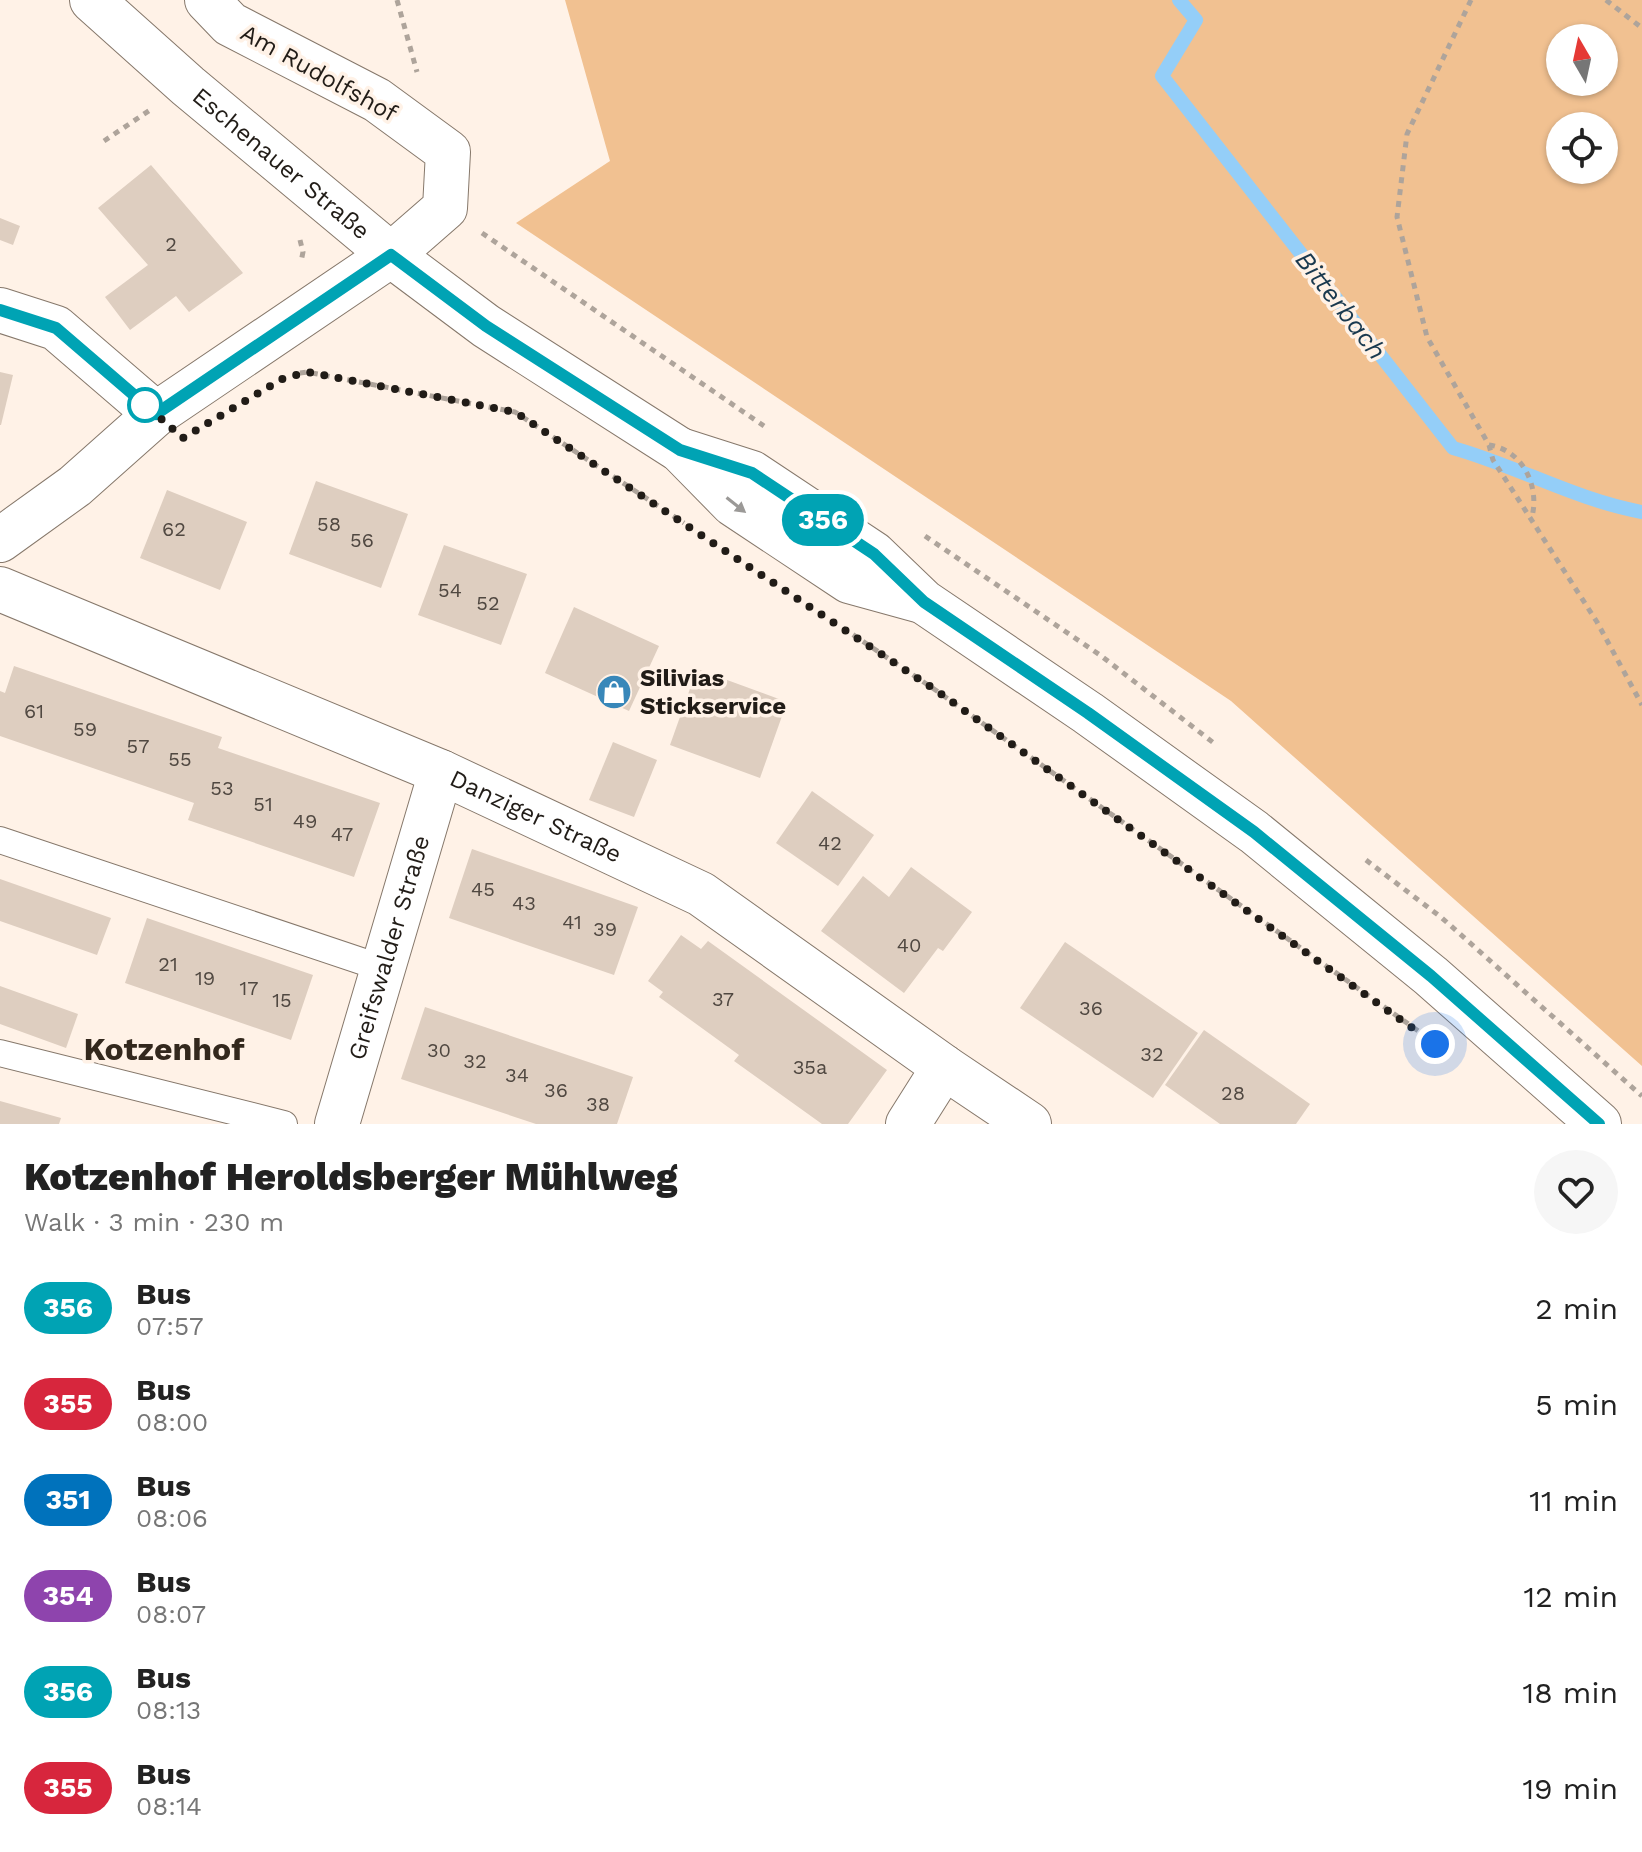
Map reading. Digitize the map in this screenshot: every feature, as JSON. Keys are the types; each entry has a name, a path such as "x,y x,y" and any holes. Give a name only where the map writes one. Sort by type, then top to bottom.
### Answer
{"street":[{"name":"Eschenauer Straße","path":"92,0 188,86 391,255 486,326 680,450 733,504 849,581 924,602 1088,713 1254,832 1431,976 1599,1124"},
{"name":"Am Rudolfshof","path":"207,0 230,24 377,100 448,152 445,208 391,255"},
{"path":"0,540 75,486 156,414 391,255"},
{"path":"0,310 56,328 156,414"},
{"name":"Danziger Straße","path":"0,589 441,772 701,894 1029,1124"},
{"name":"Greifswalder Straße","path":"337,1124 441,772"},
{"path":"908,1124 944,1067"}],"lane":[{"path":"0,840 382,968"},
{"path":"0,1053 284,1124"}],"path":[{"path":"397,0 420,85"},
{"path":"1471,0 1407,134 1397,217 1427,337 1489,445 1493,460 1597,622 1642,705"},
{"path":"1606,0 1642,28"},
{"path":"104,141 152,109"},
{"path":"294,375 307,372 515,412 686,524"},
{"path":"1489,445 1501,447 1523,465 1534,490 1536,505 1531,521"},
{"path":"830,620 960,707 1435,1044"}],"shaded area":[{"path":"565,0 1642,0 1642,1066 1231,701 516,223 610,161"}],"building":[{"path":"151,165 243,273 189,312 176,296 130,330 105,297 148,265 98,208"},
{"path":"0,218 20,226 13,245 0,240"},
{"path":"0,372 13,375 1,425 0,425"},
{"path":"316,481 408,514 381,588 289,554"},
{"path":"167,490 247,522 220,590 140,558"},
{"path":"444,545 527,574 501,645 418,615"},
{"path":"574,607 659,646 629,711 545,673"},
{"path":"14,666 222,737 218,748 380,803 354,877 188,820 194,803 0,736 0,691 5,693"},
{"path":"697,669 787,702 760,778 670,745"},
{"path":"613,742 657,760 634,817 589,800"},
{"path":"812,791 874,835 838,886 776,843"},
{"path":"472,849 638,907 614,975 449,918"},
{"path":"911,867 972,912 943,951 938,948 904,993 821,931 863,876 889,897"},
{"path":"0,879 111,918 97,955 0,921"},
{"path":"147,918 313,975 291,1040 125,983"},
{"path":"681,935 701,949 708,941 887,1070 848,1124 822,1124 734,1061 739,1055 659,997 663,992 648,981"},
{"path":"1065,942 1198,1033 1153,1098 1020,1008"},
{"path":"0,986 78,1014 66,1048 0,1024"},
{"path":"425,1007 633,1077 617,1124 536,1124 401,1079"},
{"path":"1204,1030 1310,1104 1296,1124 1220,1124 1165,1085"},
{"path":"0,1101 61,1118 59,1124 0,1124"}],"waterway":[{"name":"Bitterbach","path":"1179,0 1196,20 1162,76 1453,448 1570,491 1642,512"}],"bus line":[{"name":"356","path":"0,310 56,328 156,414 391,255 486,326 680,450 752,473 874,554 924,602 1088,713 1254,832 1431,976 1599,1124"}],"place":[{"name":"Silivias Stickservice","path":"614,692"}],"district":[{"name":"Kotzenhof","path":"164,1049"}],"route":[{"path":"145,405 137,398 183,438 282,379 307,372 471,401 515,412 934,689 1435,1044"}]}
